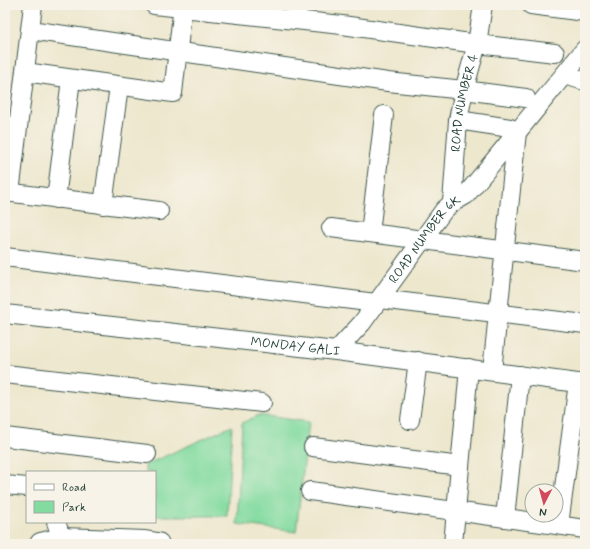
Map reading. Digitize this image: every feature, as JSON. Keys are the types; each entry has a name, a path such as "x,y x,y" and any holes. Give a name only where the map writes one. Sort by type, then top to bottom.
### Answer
{"main road":[{"path":"41,544 59,530 158,544"}],"street":[{"path":"33,5 8,192 159,212"},
{"path":"154,5 342,25 477,44 555,53"},
{"name":"ROAD NUMBER 4","path":"452,203 458,120 464,90 477,44 483,5"},
{"path":"531,5 580,10"},
{"path":"25,72 173,93 183,7"},
{"path":"30,30 388,82 526,98"},
{"name":"ROAD NUMBER 6K","path":"336,351 362,323 444,210 452,203 466,195 585,49"},
{"path":"564,75 585,81"},
{"path":"56,199 71,79"},
{"path":"104,204 119,86"},
{"path":"370,232 384,115"},
{"path":"458,120 510,128 517,132 518,137 504,250 492,371"},
{"path":"331,228 585,261"},
{"path":"5,257 585,324"},
{"name":"MONDAY GALI","path":"5,314 336,351 582,383"},
{"path":"410,420 418,361"},
{"path":"453,544 469,368"},
{"path":"5,374 262,403"},
{"path":"505,518 520,375"},
{"path":"559,525 582,383"},
{"path":"5,437 147,454"},
{"path":"313,447 460,466"},
{"path":"5,485 26,487"},
{"path":"310,491 585,529"}],"green space":[{"path":"259,415 309,422 296,532 237,524 242,423"},
{"path":"232,426 227,516 156,516 156,471 145,471 145,465"}]}
